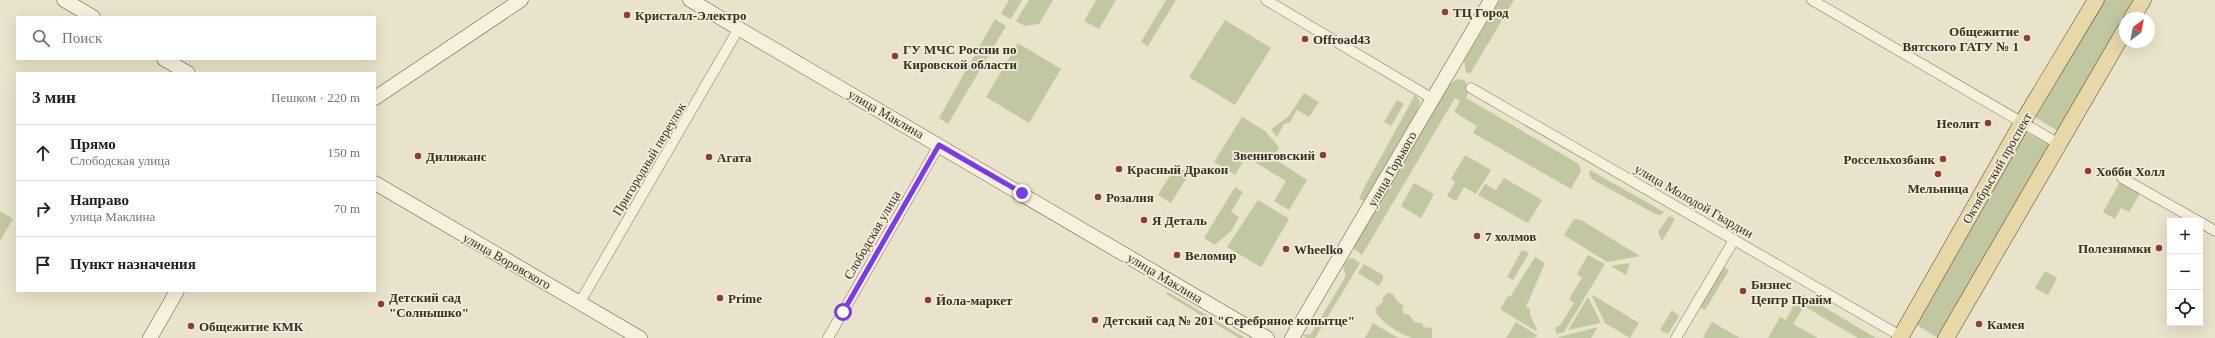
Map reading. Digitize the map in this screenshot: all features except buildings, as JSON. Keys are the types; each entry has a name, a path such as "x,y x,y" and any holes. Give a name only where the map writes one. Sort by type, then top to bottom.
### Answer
{"main road":[{"name":"Октябрьский проспект","path":"1901,337 2022,123 2096,0"},
{"path":"2136,12 2143,0"},
{"path":"1946,338 2119,40"}],"street":[{"path":"64,0 91,16"},
{"path":"376,97 521,0"},
{"name":"улица Маклина","path":"690,0 1267,338"},
{"path":"1266,0 1433,99"},
{"name":"улица Горького","path":"1292,338 1491,0"},
{"path":"1812,0 2059,144"},
{"name":"Пригородный переулок","path":"580,302 739,28"},
{"path":"166,60 186,72"},
{"name":"улица Молодой Гвардии","path":"1471,88 1901,337"},
{"name":"Слободская улица","path":"828,338 939,145"},
{"path":"2122,178 2192,218"},
{"name":"улица Воровского","path":"376,184 640,338"},
{"path":"2203,224 2215,231"},
{"path":"1676,338 1734,240"},
{"path":"150,338 176,292"}],"green space":[{"path":"1009,0 1022,0 1011,19 1001,14"},
{"path":"1029,0 1053,0 1039,24 1025,26 1016,21"},
{"path":"1096,0 1116,0 1099,29 1084,21"},
{"path":"1166,0 1176,0 1148,46 1141,42"},
{"path":"1500,0 1514,0 1470,74 1466,72 1464,61"},
{"path":"2103,0 2137,0 2130,12 2119,12 2119,30 2058,131 2033,116"},
{"path":"995,19 1006,26 948,124 939,118"},
{"path":"1225,20 1271,48 1235,105 1189,77"},
{"path":"1018,43 1061,69 1029,123 986,97"},
{"path":"1457,79 1464,80 1470,89 1466,98 1579,164 1581,171 1571,189 1473,133 1477,126 1454,112 1460,101 1455,98 1362,255 1353,248 1450,84"},
{"path":"1304,93 1319,102 1309,117 1297,110 1290,122 1284,124 1277,137 1271,129 1288,117"},
{"path":"1415,95 1420,101 1418,109 1364,201 1359,199 1366,184"},
{"path":"1397,100 1404,104 1391,126 1384,122"},
{"path":"1242,117 1265,131 1279,147 1273,158 1307,180 1289,210 1274,201 1286,181 1246,157 1235,175 1214,162"},
{"path":"2024,131 2051,146 1938,338 1914,323"},
{"path":"1465,155 1491,170 1476,194 1464,187 1456,201 1447,196 1455,182 1451,179"},
{"path":"1176,166 1189,174 1171,203 1158,195"},
{"path":"1590,170 1664,212 1661,215 1655,214 1592,179 1589,174"},
{"path":"1504,178 1542,200 1528,223 1478,195 1485,184 1496,190"},
{"path":"2121,180 2141,192 2129,212 2121,208 2115,219 2103,212"},
{"path":"1414,183 1434,194 1421,218 1401,206"},
{"path":"1235,187 1243,192 1231,212 1239,217 1231,231 1215,245 1204,238"},
{"path":"1258,200 1289,219 1261,267 1227,247"},
{"path":"0,211 13,219 0,241"},
{"path":"1669,216 1675,219 1662,241 1658,232"},
{"path":"1574,219 1581,220 1640,256 1607,262 1564,235"},
{"path":"1522,250 1529,253 1513,280 1507,277"},
{"path":"1588,255 1605,264 1564,332 1557,334 1555,328 1560,325 1574,303 1569,299 1582,278 1577,274"},
{"path":"1535,257 1545,263 1526,307 1530,309 1530,315 1537,329 1536,331 1500,309 1508,296 1510,297"},
{"path":"1352,258 1360,263 1315,338 1307,338 1302,335 1311,334 1346,276 1343,267 1348,259"},
{"path":"1630,263 1626,275 1611,266"},
{"path":"1364,264 1383,275 1383,279 1379,286 1358,273"},
{"path":"1724,267 1729,270 1705,310 1700,307"},
{"path":"2045,271 2057,278 2048,295 2035,288"},
{"path":"1168,292 1245,338 1239,338 1166,294"},
{"path":"1387,293 1393,294 1397,301 1404,306 1402,309 1404,314 1408,314 1415,322 1423,324 1423,327 1432,328 1432,338 1413,338 1396,330 1380,318 1375,309 1383,302 1382,299"},
{"path":"1591,294 1639,323 1630,338 1605,323"},
{"path":"1802,294 1876,338 1858,338 1797,302"},
{"path":"1588,297 1601,323 1568,330"},
{"path":"1795,303 1803,308 1793,324 1818,338 1768,338 1780,317 1786,320"},
{"path":"1672,310 1679,316 1668,334 1660,330"},
{"path":"1516,322 1538,336 1532,338 1506,338"},
{"path":"1712,322 1740,338 1703,337"},
{"path":"1373,323 1398,338 1365,338"},
{"path":"1598,327 1591,338 1558,338 1559,337"}],"place":[{"name":"ТЦ Город","path":"1445,12"},
{"name":"Кристалл-Электро","path":"627,15"},
{"name":"Общежитие Вятского ГАТУ № 1","path":"2027,38"},
{"name":"Offroad43","path":"1305,39"},
{"name":"ГУ МЧС России по Кировской области","path":"895,56"},
{"name":"Неолит","path":"1988,123"},
{"name":"Звениговский","path":"1323,155"},
{"name":"Дилижанс","path":"418,156"},
{"name":"Агата","path":"709,157"},
{"name":"Россельхозбанк","path":"1943,159"},
{"name":"Красный Дракон","path":"1119,169"},
{"name":"Хобби Холл","path":"2088,171"},
{"name":"Мельница","path":"1938,174"},
{"name":"Розалия","path":"1098,197"},
{"name":"Я Деталь","path":"1144,220"},
{"name":"7 холмов","path":"1477,236"},
{"name":"Полезнямки","path":"2159,248"},
{"name":"Wheelko","path":"1286,249"},
{"name":"Веломир","path":"1177,255"},
{"name":"Бизнес Центр Прайм","path":"1743,291"},
{"name":"Prime","path":"720,298"},
{"name":"Йола-маркет","path":"928,300"},
{"name":"Детский сад \"Солнышко\"","path":"381,304"},
{"name":"Детский сад № 201 \"Серебряное копытце\"","path":"1095,320"},
{"name":"Камея","path":"1979,324"},
{"name":"Общежитие КМК","path":"191,326"}],"route":[{"path":"843,312 939,145 1022,193"}]}
